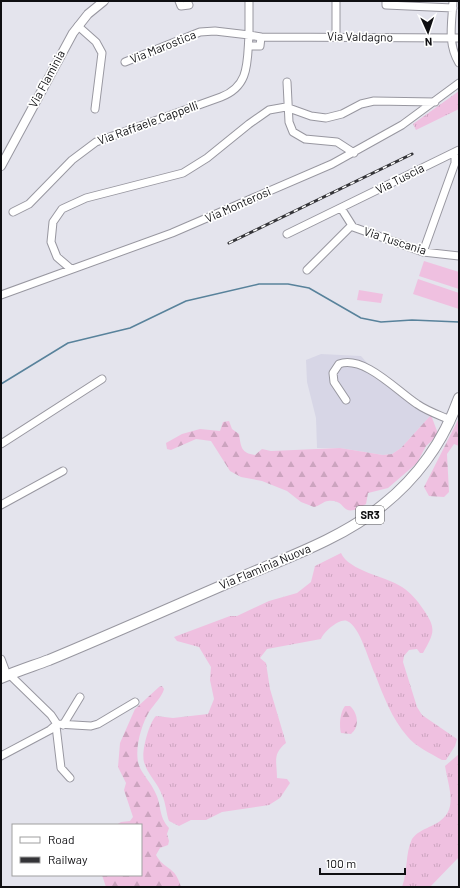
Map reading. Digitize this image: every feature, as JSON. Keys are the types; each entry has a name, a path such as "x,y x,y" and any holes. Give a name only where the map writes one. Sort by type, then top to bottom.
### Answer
{"main road":[{"name":"Via Flaminia Nuova","path":"5,679 318,544 353,526 384,505 411,478 434,450 450,420 459,398"}],"street":[{"name":"Via Flaminia","path":"1,166 78,26 104,1"},
{"path":"178,1 180,5 189,5"},
{"path":"249,1 249,35"},
{"path":"336,1 336,37"},
{"path":"386,1 386,5 453,4 450,38 452,52 459,63"},
{"path":"78,26 98,44 102,53 95,109"},
{"name":"Via Marostica","path":"125,62 200,32 215,31 261,37"},
{"name":"Via Raffaele Cappelli","path":"13,212 30,204 72,160 96,142 221,97 235,90 244,76 249,35"},
{"path":"248,46 260,46 261,37"},
{"name":"Via Valdagno","path":"261,37 459,38"},
{"path":"287,82 289,126 295,134 308,139 335,141 354,153"},
{"name":"Via Monterosi","path":"1,295 172,233 354,153 402,125 459,83"},
{"path":"71,270 55,254 50,242 53,222 57,213 64,207 86,198 183,173 207,158 266,112 275,108 288,108 311,116 326,118 342,114 361,104 374,101 435,102"},
{"path":"423,252 455,162 457,151"},
{"name":"Via Tuscia","path":"287,234 457,151"},
{"name":"Via Tuscania","path":"341,208 351,226 423,252 459,256"},
{"path":"307,270 351,226"},
{"path":"346,400 335,384 333,373 339,364 352,363 368,368 419,405 450,420"},
{"path":"1,444 102,379"},
{"path":"1,505 63,471"},
{"path":"1,659 5,679 51,715 59,725 61,768 70,778"},
{"path":"1,756 59,725 80,697"},
{"path":"59,725 91,726 98,724 135,702"}],"shaded area":[{"path":"321,354 361,356 386,385 431,415 401,448 392,454 383,455 340,448 317,448 316,418 307,382 306,360"}],"green space":[{"path":"459,91 459,109 416,130 413,124"},
{"path":"424,261 459,272 459,289 419,276"},
{"path":"418,279 459,293 459,309 413,294"},
{"path":"359,290 383,294 381,303 357,300"},
{"path":"431,415 437,431 437,436 426,446 417,463 388,488 368,493 366,504 352,510 348,510 335,501 326,501 314,507 301,502 287,491 262,481 241,477 230,471 211,441 196,439 171,450 167,449 166,443 182,434 200,429 220,431 223,422 229,421 232,429 239,434 242,449 250,454 255,455 262,449 271,451 340,448 383,455 392,454 401,448"},
{"path":"459,418 459,446 454,444 447,454 449,492 444,497 429,496 424,487"},
{"path":"341,553 345,559 359,569 395,583 405,589 421,606 427,616 432,626 432,636 427,646 423,653 420,653 417,649 409,650 404,656 403,662 417,707 422,715 457,739 455,746 446,760 442,760 423,750 411,740 397,722 388,706 364,645 356,630 352,624 347,621 340,622 328,629 321,639 267,649 260,658 266,663 270,689 286,743 277,755 277,778 287,779 290,783 280,798 269,805 222,812 206,820 191,820 179,826 169,821 160,791 144,762 143,757 148,731 156,716 173,718 208,714 214,699 210,680 211,667 199,647 177,641 174,637 230,616 237,616 269,601 297,593 311,582 315,566"},
{"path":"162,686 164,689 160,698 149,712 143,724 137,755 140,768 155,792 159,801 163,819 169,828 167,834 169,841 168,845 160,848 156,855 162,863 173,871 179,880 181,887 106,887 102,876 142,876 142,824 118,824 130,821 133,817 124,790 126,783 118,767 120,743 135,709"},
{"path":"345,706 350,706 353,709 357,720 356,728 351,734 341,733 340,719"},
{"path":"459,754 459,857 430,887 402,887 408,851 412,839 420,832 439,822 449,809 450,794 445,766"}],"waterway":[{"path":"1,384 68,343 130,328 186,301 259,284 288,284 309,288 361,318 381,322 412,320 459,322"}],"railway":[{"path":"229,243 412,154"}]}
